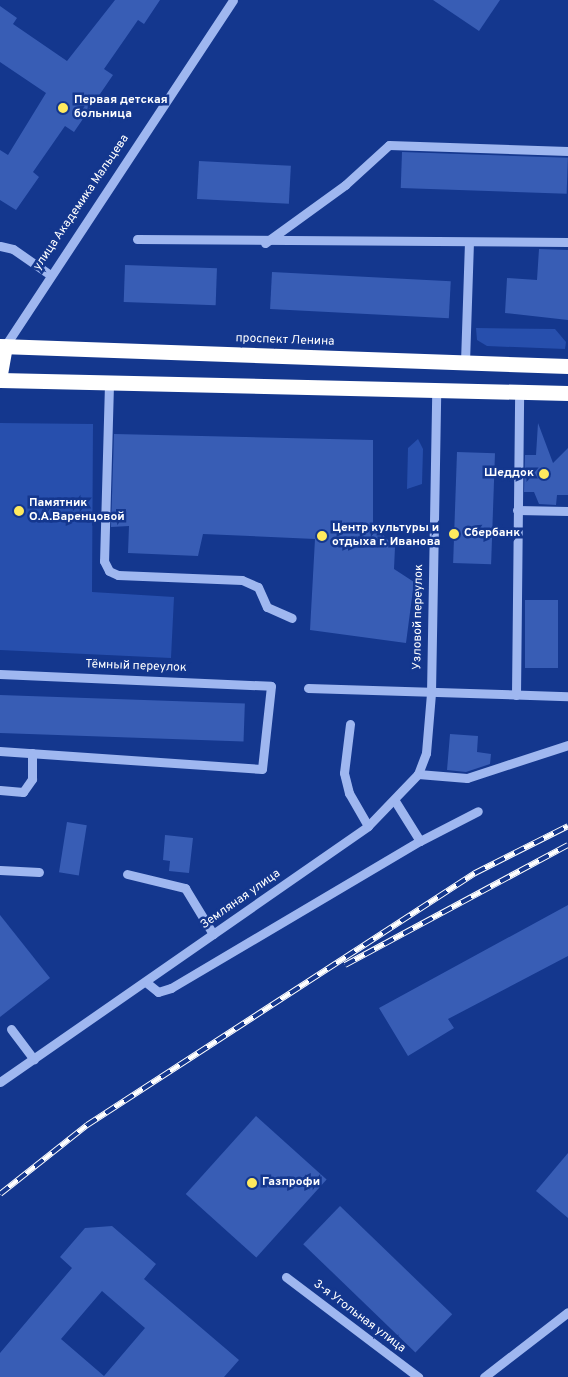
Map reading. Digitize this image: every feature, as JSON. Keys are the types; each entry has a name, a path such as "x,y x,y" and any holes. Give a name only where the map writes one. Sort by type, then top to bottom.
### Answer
{"highway":[{"name":"проспект Ленина","path":"2,346 568,366"},
{"path":"0,374 2,346"},
{"path":"0,380 436,392 568,393"}],"street":[{"name":"улица Академика Мальцева","path":"2,346 233,0"},
{"path":"264,243 345,185 389,145 568,151"},
{"path":"136,240 264,243 568,242"},
{"path":"465,362 469,242"},
{"path":"0,246 13,249 49,274"},
{"path":"109,384 104,561 109,571 118,575 242,580 258,587 267,607 292,618"},
{"name":"Узловой переулок","path":"431,693 436,392"},
{"path":"516,695 519,393"},
{"path":"517,510 568,511"},
{"name":"Тёмный переулок","path":"0,674 270,686 262,769 32,753"},
{"path":"308,688 568,696"},
{"name":"Земляная улица","path":"0,1082 148,983 213,934 368,826 395,801 418,774 426,753 431,693"},
{"path":"350,724 344,772 349,793 368,826"},
{"path":"418,774 467,778 568,745"},
{"path":"0,751 32,753 32,779 23,792 0,790"},
{"path":"395,801 420,841"},
{"path":"148,983 158,992 171,988 420,841 478,811"},
{"path":"0,870 38,872"},
{"path":"127,874 185,888 213,934"},
{"path":"10,1030 34,1059"},
{"name":"3-я Угольная улица","path":"286,1277 418,1377"},
{"path":"484,1377 568,1312"}],"shaded area":[{"path":"476,328 555,329 566,342 565,349 487,346 477,340"},
{"path":"0,423 93,424 92,592 174,597 171,658 0,650"},
{"path":"418,439 423,449 422,484 407,489 408,448"}],"building":[{"name":"Первая детская больница","path":"115,0 160,0 144,24 138,20 104,69 113,75 74,132 65,126 33,172 39,177 16,210 0,200 0,150 8,155 46,93 0,62 0,6 17,18 13,24 67,61"},
{"path":"433,0 500,0 479,31"},
{"path":"402,152 568,158 567,194 401,188"},
{"path":"199,161 291,166 289,204 197,199"},
{"path":"539,249 568,250 568,320 505,313 507,278 537,280"},
{"path":"125,265 217,268 216,305 124,302"},
{"path":"272,272 451,281 449,318 270,309"},
{"name":"Шеддок","path":"538,423 553,463 568,448 568,495 557,495 556,505 539,504 534,492 524,492 525,455 536,455"},
{"name":"Центр культуры и отдыха г. Иванова","path":"114,434 373,440 373,525 395,547 394,569 414,582 406,643 310,630 315,539 203,534 198,556 128,553 129,526 111,527"},
{"path":"457,452 495,453 491,564 453,563"},
{"path":"525,600 558,600 558,668 525,668"},
{"path":"0,695 245,704 244,742 0,733"},
{"path":"450,734 478,736 477,752 491,754 490,764 466,772 447,770"},
{"path":"67,822 87,825 79,876 59,872"},
{"path":"165,835 193,838 189,873 169,871 170,861 163,860"},
{"path":"568,905 568,956 448,1019 454,1028 408,1056 379,1008"},
{"path":"0,915 50,978 0,1017"},
{"path":"256,1116 327,1180 256,1258 186,1194"},
{"path":"568,1153 568,1218 536,1191"},
{"path":"340,1206 452,1314 415,1352 303,1244"},
{"path":"112,1226 156,1264 144,1279 239,1360 224,1377 0,1377 0,1353 72,1268 60,1257 85,1228","holes":["102,1291 145,1328 104,1376 61,1339"]}],"railway":[{"path":"0,1194 87,1125 475,873 568,826"},
{"path":"345,965 568,845"}],"place":[{"name":"Первая детская больница","path":"63,108"},
{"name":"Шеддок","path":"544,474"},
{"name":"Памятник О.А.Варенцовой","path":"19,511"},
{"name":"Сбербанк","path":"454,534"},
{"name":"Центр культуры и отдыха г. Иванова","path":"322,536"},
{"name":"Газпрофи","path":"252,1183"}]}
